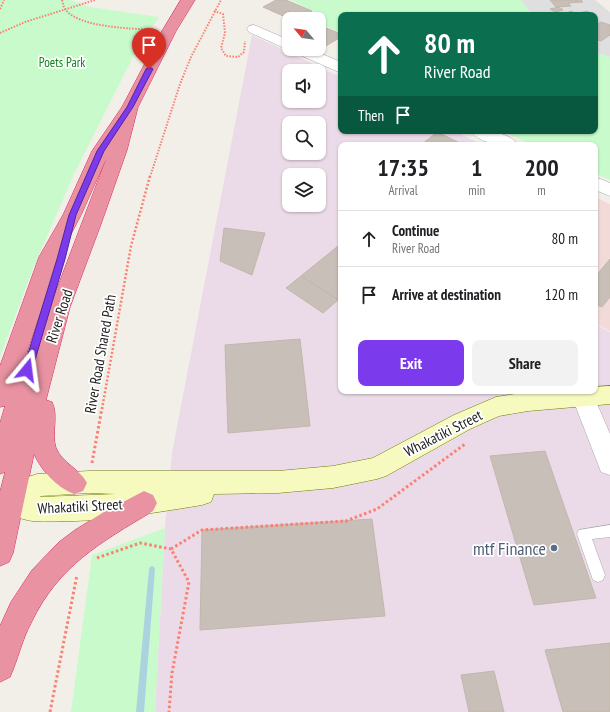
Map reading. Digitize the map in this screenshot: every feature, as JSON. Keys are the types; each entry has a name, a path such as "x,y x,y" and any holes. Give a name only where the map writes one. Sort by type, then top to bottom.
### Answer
{"highway":[{"name":"River Road","path":"0,398 50,257 72,215 101,151 130,107 169,31 188,0"},
{"name":"River Road","path":"0,553 3,502 42,373 60,307 118,150 130,107"},
{"path":"0,463 61,259 72,215"},
{"path":"77,264 77,284 44,410 42,438 46,456 54,467 82,483"},
{"path":"0,667 8,640 21,609 38,584 57,562 87,550 144,503"}],"street":[{"path":"254,29 282,42"},
{"path":"314,56 338,67"},
{"path":"486,134 504,142"},
{"path":"598,184 610,190"},
{"name":"Whakatiki Street","path":"3,502 32,510 86,508 144,503 278,482 333,477 377,468 462,422 496,407 528,401 610,395"},
{"path":"583,397 610,464"},
{"name":"Whakatiki Street","path":"3,502 37,485 82,483 278,482"}],"lane":[{"path":"598,575 584,534 610,531"}],"path":[{"path":"0,9 4,0"},
{"path":"62,0 64,9 74,17 96,24 169,31"},
{"path":"0,33 25,22 95,0"},
{"name":"River Road Shared Path","path":"82,483 131,246 148,183 180,84 214,11 221,0"},
{"path":"214,11 223,14 224,33 222,48 226,56 238,57 244,52 244,42 254,29"},
{"path":"50,712 87,550 140,544 171,549 202,530 346,520 377,509 471,439"},
{"path":"169,712 172,672 189,582 171,549"}],"shaded area":[{"path":"521,0 595,0 610,12 610,57 598,53 598,12 530,12"},
{"path":"252,35 282,49 282,56 296,56 313,64 282,64 282,108 326,108 326,70 338,76 338,134 460,134 477,142 338,142 338,394 598,394 598,326 610,332 610,712 155,712 165,528 172,453"},
{"path":"598,198 610,204 610,331 598,325"}],"green space":[{"name":"Poets Park","path":"0,0 71,0 90,7 159,17 138,47 74,174 32,271 0,357"},
{"path":"291,0 521,0 530,12 338,12 338,32 326,26 326,12 315,12"},
{"path":"598,53 610,57 610,180 598,174 598,142 526,142 509,134 598,134"},
{"path":"165,528 155,712 71,712 92,555"}],"building":[{"path":"276,0 286,0 312,11 282,12 282,15 263,7"},
{"path":"550,0 581,0 583,2 568,3 571,6 556,7"},
{"path":"559,7 563,10 555,12 550,9"},
{"path":"601,22 610,25 610,35 601,41 598,40 598,24"},
{"path":"326,28 338,33 338,39 326,46"},
{"path":"435,134 441,134 458,142 425,142"},
{"path":"224,228 265,233 252,275 220,261"},
{"path":"338,246 338,299 301,276"},
{"path":"610,259 610,297 602,307 598,305 598,273"},
{"path":"301,276 338,300 323,313 286,288"},
{"path":"300,339 310,426 228,433 225,345"},
{"path":"545,451 596,598 534,605 490,456"},
{"path":"372,519 385,616 200,630 202,530"},
{"path":"610,643 610,712 563,712 545,650"},
{"path":"494,671 504,712 469,712 461,675"}],"waterway":[{"path":"140,712 152,569"}],"place":[{"name":"mtf Finance","path":"554,548"}],"route":[{"path":"27,370 61,259 72,215 101,151 130,107 149,69"}]}
